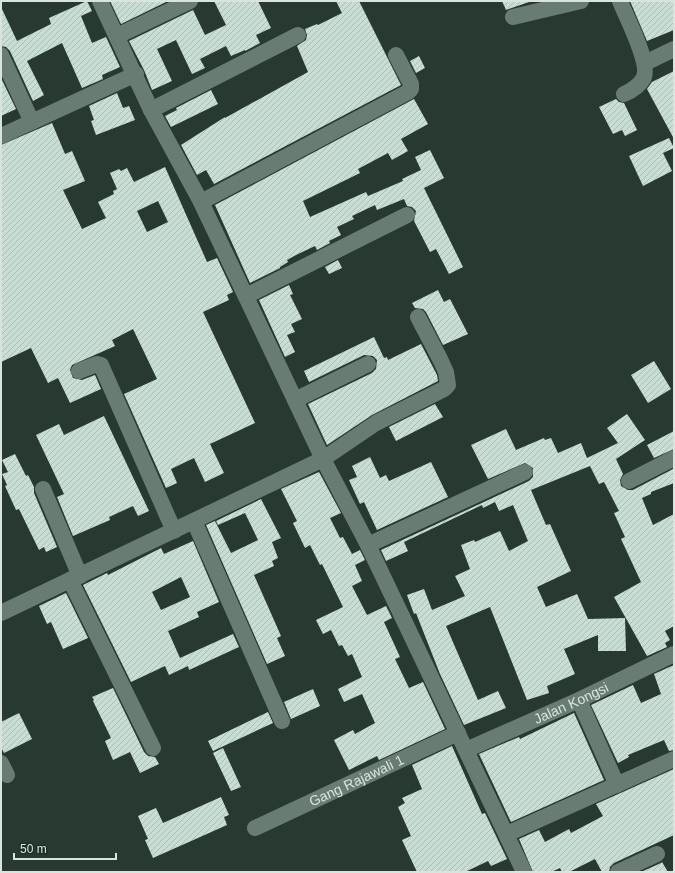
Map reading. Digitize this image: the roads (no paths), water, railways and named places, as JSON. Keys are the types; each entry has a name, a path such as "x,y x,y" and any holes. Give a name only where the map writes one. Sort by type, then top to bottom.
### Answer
{"street":[{"path":"100,1 136,74 151,110 201,202 323,459 368,545 524,872"},
{"path":"118,36 190,1"},
{"path":"514,17 581,1"},
{"path":"620,1 645,63 644,78 636,87 624,94"},
{"path":"151,110 298,35"},
{"path":"645,63 674,49"},
{"path":"1,55 32,122"},
{"path":"201,202 408,92 411,89 411,84 396,55"},
{"path":"1,136 136,74"},
{"path":"246,296 407,215"},
{"path":"1,613 323,459 376,423 444,389 448,385 446,372 418,317"},
{"path":"79,371 97,364 101,365 174,531"},
{"path":"295,400 368,364"},
{"path":"629,481 674,458"},
{"path":"368,545 525,472"},
{"path":"43,489 75,578 153,748"},
{"path":"194,521 282,721"},
{"name":"Jalan Kongsi","path":"466,750 579,700 674,654"},
{"path":"579,700 617,785"},
{"name":"Gang Rajawali 1","path":"255,828 458,733"},
{"path":"507,834 674,759"},
{"path":"618,872 657,854"}]}
